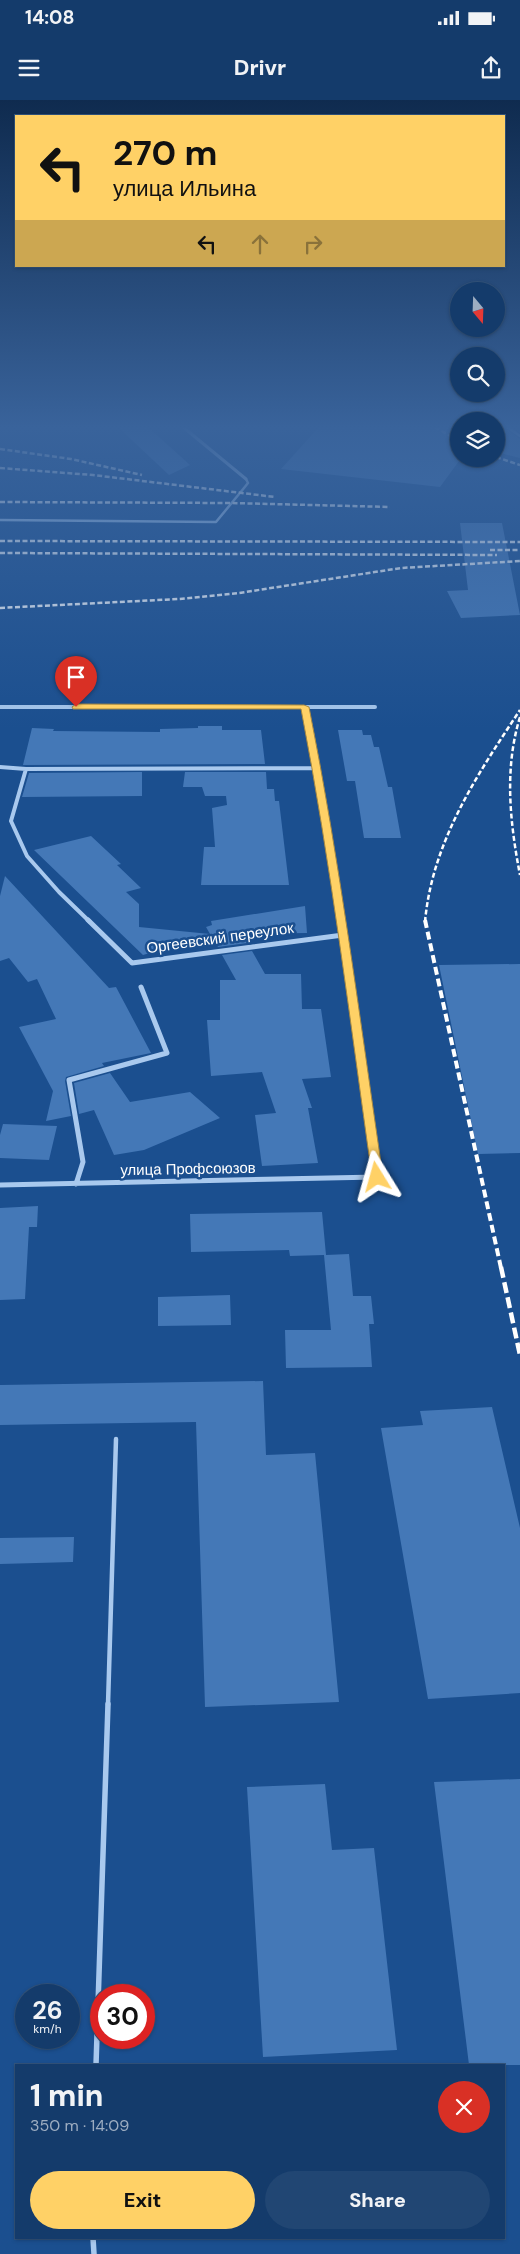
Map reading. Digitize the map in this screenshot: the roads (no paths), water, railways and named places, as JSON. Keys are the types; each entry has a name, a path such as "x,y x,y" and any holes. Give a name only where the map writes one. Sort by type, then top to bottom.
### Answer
{"street":[{"path":"0,707 375,707"},
{"path":"304,707 316,768 343,935"},
{"path":"0,767 26,769 316,768"},
{"name":"Оргеевский переулок","path":"26,769 11,821 27,856 59,892 132,963 343,935"},
{"name":"улица Профсоюзов","path":"0,1185 377,1177 343,935"},
{"path":"76,1184 84,1162 70,1080 167,1053 141,987"}],"lane":[{"path":"96,2064 116,1439"},
{"path":"93,2239 94,2254"}],"railway":[{"path":"0,541 520,542"},
{"path":"490,550 520,550"},
{"path":"0,553 497,555"},
{"path":"0,608 179,599 239,593 401,568 520,561"},
{"path":"425,921 429,893 437,864 459,810 488,759 520,710"},
{"path":"520,717 515,737 510,776 511,816 520,875"},
{"path":"425,921 501,1268"},
{"path":"501,1267 520,1355"}]}
